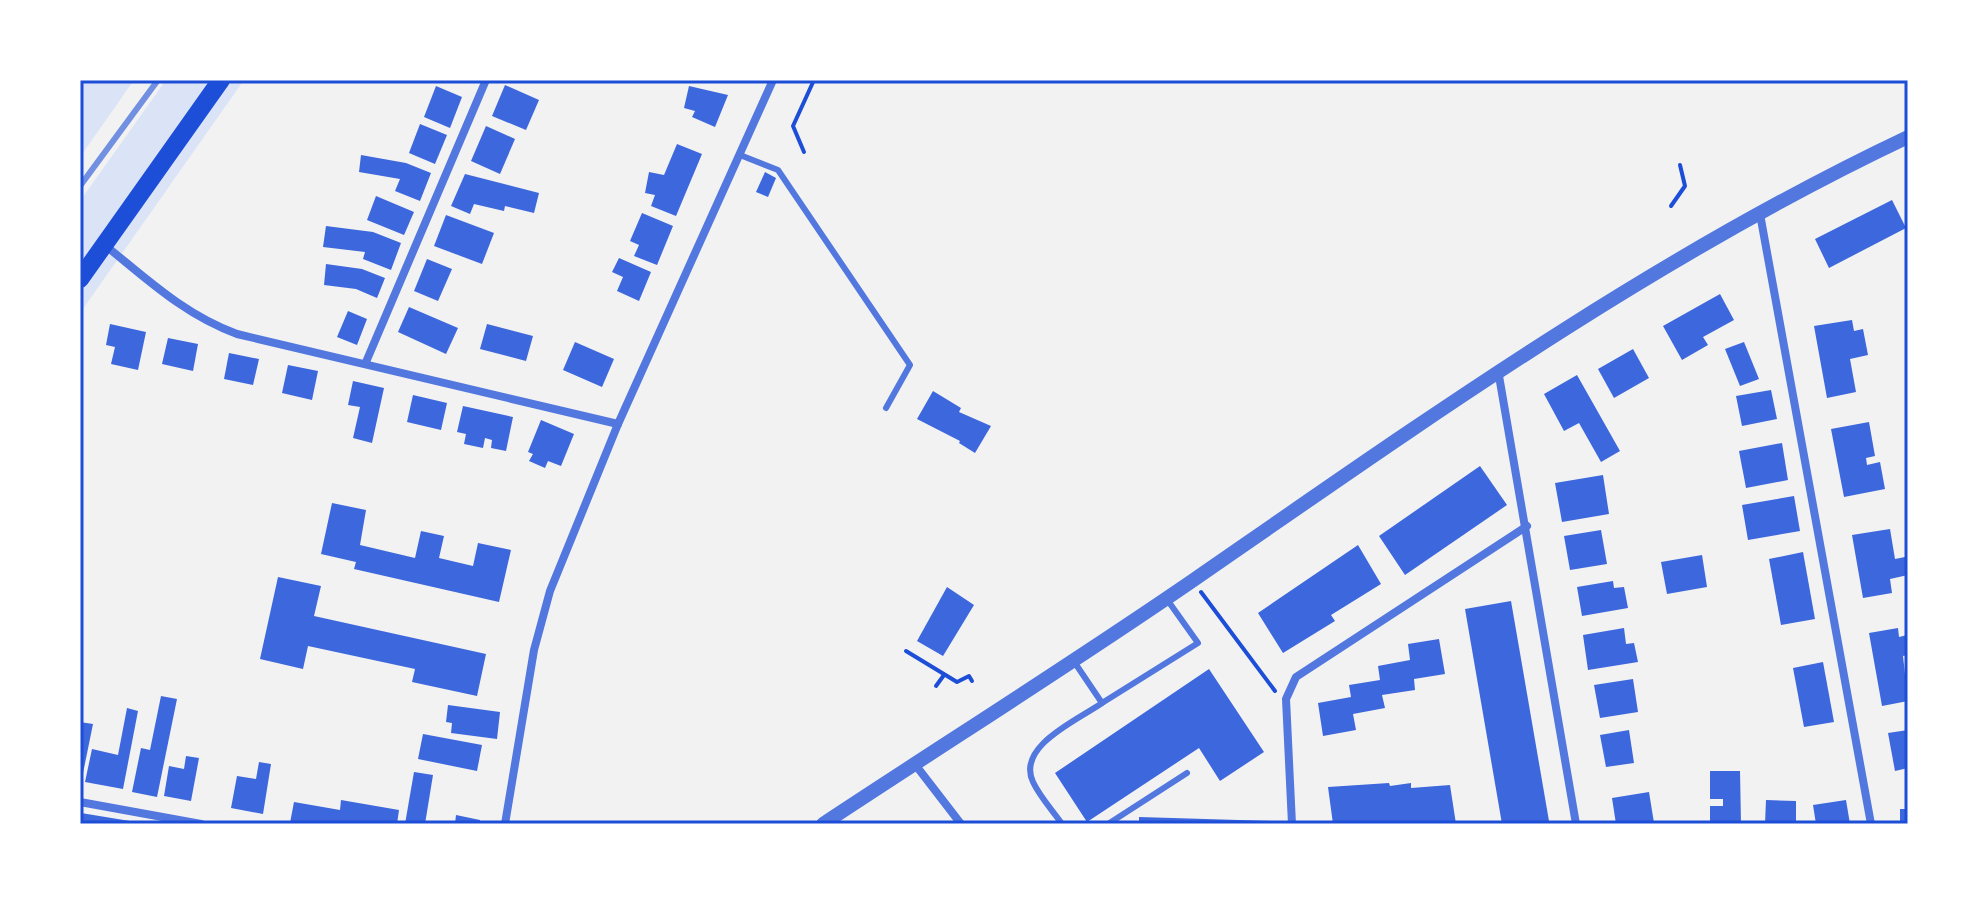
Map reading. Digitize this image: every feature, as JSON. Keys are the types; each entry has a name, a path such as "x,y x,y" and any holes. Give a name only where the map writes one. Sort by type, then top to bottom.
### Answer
{"main road":[{"path":"80,279 221,80"}],"street":[{"path":"366,362 486,80"},
{"path":"505,824 534,650 572,532 773,80"},
{"path":"823,824 1193,581 1498,369 1631,287 1760,214 1908,137"},
{"path":"1760,214 1871,824"},
{"path":"105,245 203,322 237,334 366,362 618,424"},
{"path":"1498,369 1576,824"},
{"path":"1292,824 1286,699 1296,677 1527,526"},
{"path":"914,763 961,824"},
{"path":"80,802 201,824"}],"lane":[{"path":"740,155 778,170 910,365 886,408"},
{"path":"1062,824 1032,781 1029,764 1036,748 1198,643 1166,598"},
{"path":"1073,660 1102,703"},
{"path":"1108,824 1187,773"}],"path":[{"path":"804,152 793,126 814,80"},
{"path":"1671,206 1685,186 1680,165"},
{"path":"1193,581 1272,689 1286,699"},
{"path":"906,651 957,682 969,676 972,681"},
{"path":"936,686 945,674"}],"shaded area":[{"path":"80,80 134,80 80,157"},
{"path":"166,80 244,80 80,313 80,201"}],"building":[{"path":"505,85 539,100 526,130 492,116"},
{"path":"436,86 462,97 450,128 424,117"},
{"path":"689,86 728,95 715,127 692,117 695,111 684,108"},
{"path":"420,124 447,135 435,164 409,153"},
{"path":"486,126 515,139 500,174 471,161"},
{"path":"677,144 702,154 676,216 651,206 655,195 645,193 649,172 664,175"},
{"path":"361,155 406,163 431,173 420,201 395,191 400,179 359,172"},
{"path":"765,172 776,178 768,197 756,192"},
{"path":"465,174 539,193 534,213 505,206 504,211 474,204 470,214 451,206"},
{"path":"376,196 414,212 404,235 367,220"},
{"path":"1892,200 1906,228 1829,268 1815,239"},
{"path":"642,213 673,226 657,265 634,256 639,245 630,241"},
{"path":"446,215 494,233 482,264 434,246"},
{"path":"326,226 373,232 401,243 391,270 363,259 365,252 323,247"},
{"path":"619,258 651,272 639,301 617,291 623,277 612,272"},
{"path":"427,259 452,269 438,301 414,291"},
{"path":"326,264 362,269 385,278 377,298 356,289 324,285"},
{"path":"1720,294 1734,320 1703,337 1708,345 1682,360 1663,326"},
{"path":"409,307 458,328 446,354 398,332"},
{"path":"348,311 367,319 357,345 337,337"},
{"path":"1852,320 1854,331 1863,329 1868,355 1850,359 1856,392 1827,398 1814,326"},
{"path":"110,324 146,332 138,370 111,364 115,347 106,345"},
{"path":"487,324 533,336 526,361 480,349"},
{"path":"168,338 198,344 193,371 162,364"},
{"path":"575,342 614,359 602,387 563,370"},
{"path":"1744,342 1759,379 1740,386 1725,349"},
{"path":"1633,349 1649,378 1614,398 1598,369"},
{"path":"229,353 259,359 253,385 224,379"},
{"path":"288,365 318,371 312,400 282,393"},
{"path":"1577,375 1620,451 1601,462 1579,423 1564,431 1544,394"},
{"path":"353,381 384,388 372,443 353,438 360,407 348,405"},
{"path":"1771,390 1777,419 1742,426 1736,396"},
{"path":"933,391 961,408 959,412 991,426 975,453 960,441 917,419"},
{"path":"413,395 447,403 441,430 407,422"},
{"path":"463,406 513,417 506,451 491,448 492,440 485,438 483,448 464,444 466,434 457,432"},
{"path":"541,420 574,434 561,466 548,461 545,468 529,461 533,454 528,452"},
{"path":"1869,422 1875,456 1866,458 1867,465 1880,462 1885,489 1844,497 1831,429"},
{"path":"1782,443 1788,480 1746,488 1739,451"},
{"path":"1480,466 1507,505 1405,575 1379,536"},
{"path":"1603,475 1609,514 1562,522 1555,483"},
{"path":"1794,496 1800,531 1748,540 1742,505"},
{"path":"332,503 366,510 360,545 415,558 421,531 444,536 439,558 473,566 478,543 511,550 499,602 354,569 356,562 321,554"},
{"path":"1890,529 1895,559 1905,557 1908,575 1890,579 1892,593 1863,598 1852,535"},
{"path":"1601,530 1607,564 1570,570 1564,536"},
{"path":"1358,545 1381,584 1331,615 1335,621 1283,653 1258,613"},
{"path":"1803,552 1815,619 1781,625 1769,559"},
{"path":"1702,555 1707,587 1667,594 1661,562"},
{"path":"278,577 321,586 314,616 486,654 477,696 412,682 415,669 308,646 303,669 260,659"},
{"path":"1613,581 1614,588 1624,587 1628,608 1582,616 1577,587"},
{"path":"947,587 974,605 943,656 917,641"},
{"path":"1511,601 1549,821 1534,824 1502,824 1465,609"},
{"path":"1624,628 1626,644 1634,643 1638,662 1588,670 1583,635"},
{"path":"1898,628 1899,637 1907,635 1908,640 1908,655 1903,656 1908,701 1882,706 1869,633"},
{"path":"1439,639 1445,674 1414,679 1415,690 1382,695 1385,708 1353,714 1356,730 1323,736 1318,703 1351,697 1349,685 1380,680 1378,666 1410,660 1408,644"},
{"path":"1823,662 1834,722 1804,727 1793,668"},
{"path":"1209,669 1264,752 1220,781 1199,748 1087,822 1055,773"},
{"path":"1633,679 1638,712 1600,718 1594,685"},
{"path":"161,696 177,699 157,797 132,792 141,748 150,750"},
{"path":"448,705 500,712 497,739 451,733 452,723 446,722"},
{"path":"127,708 138,711 123,789 85,782 92,749 118,755"},
{"path":"80,722 93,724 81,783 80,782"},
{"path":"1629,730 1634,763 1606,767 1600,735"},
{"path":"1908,730 1908,768 1895,771 1888,733"},
{"path":"423,734 482,745 477,771 418,759"},
{"path":"186,756 199,758 191,801 164,796 169,766 184,769"},
{"path":"259,762 271,764 263,814 231,808 237,776 256,779"},
{"path":"1710,771 1740,771 1741,824 1710,824 1710,806 1723,806 1723,799 1710,799"},
{"path":"414,772 433,775 425,824 405,824"},
{"path":"1389,783 1390,786 1411,783 1411,788 1450,785 1456,824 1333,824 1328,787"},
{"path":"1649,792 1654,823 1616,824 1612,798"},
{"path":"341,800 399,810 397,824 290,823 294,802 340,810"},
{"path":"1766,800 1796,801 1796,824 1765,824"},
{"path":"1846,800 1850,824 1816,824 1813,805"},
{"path":"1900,809 1908,809 1908,824 1900,824"},
{"path":"81,813 136,822 136,824 80,824"},
{"path":"456,815 480,820 480,824 455,824"},
{"path":"1139,817 1274,821 1274,824 1139,824"}],"railway":[{"path":"80,186 158,80"}]}
